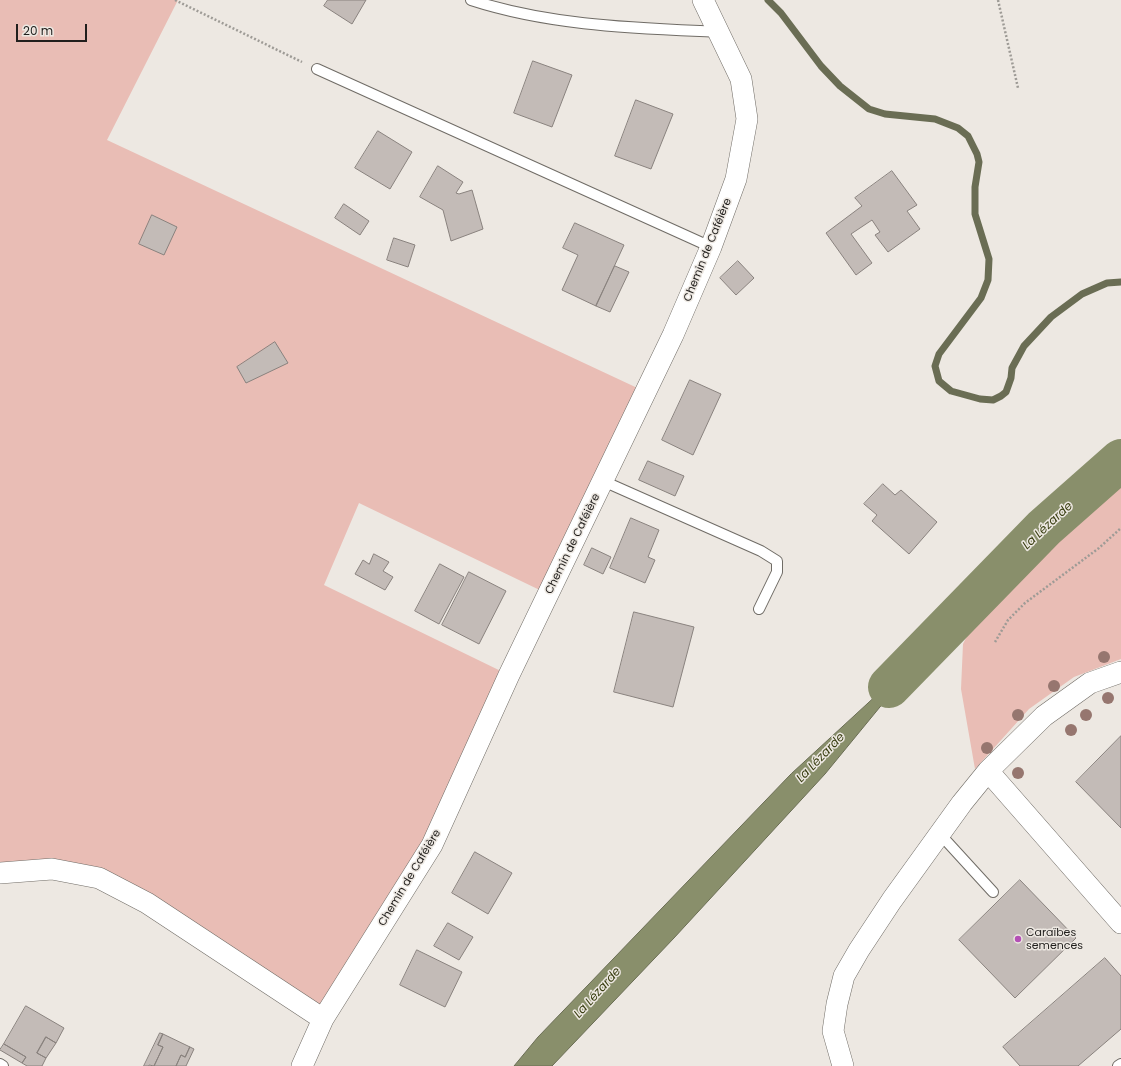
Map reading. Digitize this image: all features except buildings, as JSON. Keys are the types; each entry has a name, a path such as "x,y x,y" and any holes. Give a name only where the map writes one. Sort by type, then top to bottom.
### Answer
{"street":[{"name":"Chemin de Caféière","path":"302,1066 323,1020 432,845 509,675 673,335 711,247 736,179 747,119 741,79 704,2"},
{"path":"843,1066 833,1031 837,1004 844,976 859,950 892,900 962,802 988,771 1044,716 1090,683 1121,672"},
{"path":"988,771 1121,922"},
{"path":"0,872 52,869 99,878 147,903 323,1020"}],"lane":[{"path":"471,0 496,8 550,19 597,26 719,32"},
{"path":"317,69 711,247"},
{"path":"603,481 762,551 777,561 777,572 759,609"},
{"path":"940,834 993,892"}],"path":[{"path":"175,0 317,69"},
{"path":"998,0 1018,88"},
{"path":"995,642 1008,620 1025,603 1099,548 1121,528"}],"shaded area":[{"path":"0,0 178,0 107,140 646,392 548,594 359,503 324,585 509,675 432,845 323,1019 99,878 0,873"},
{"path":"1121,474 1121,659 1074,677 1029,709 975,769 961,689 963,644 975,620 996,594 1048,540 1108,484"}],"water":[{"path":"930,646 825,774 674,938 552,1066 514,1066 538,1037 791,774"}],"waterway":[{"path":"768,0 781,13 821,66 840,86 869,109 885,114 935,119 958,128 968,136 977,154 979,162 975,187 975,214 989,259 988,280 981,298 939,354 935,366 939,381 951,391 980,399 993,400 1001,396 1006,392 1011,378 1012,368 1024,346 1051,317 1082,294 1107,283 1121,282"},
{"name":"La Lézarde","path":"889,687 1044,528 1121,460"}],"place":[{"name":"Caraïbes semences","path":"1018,939"}]}
